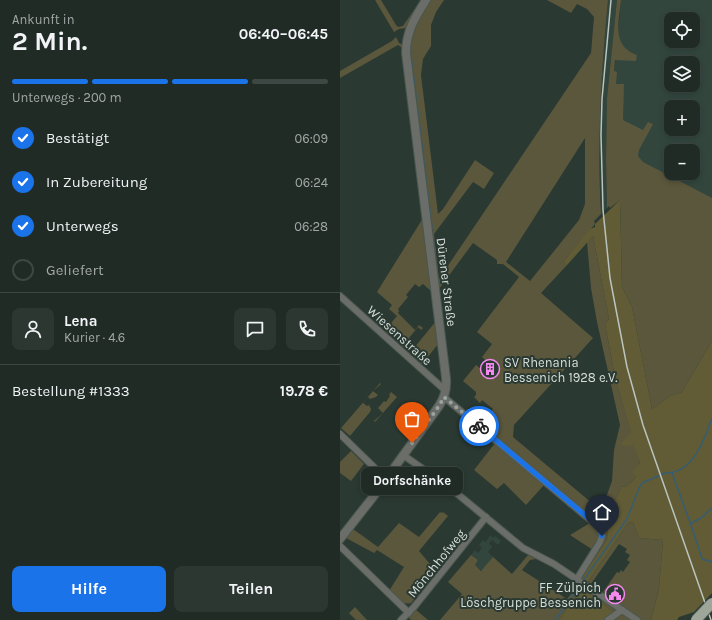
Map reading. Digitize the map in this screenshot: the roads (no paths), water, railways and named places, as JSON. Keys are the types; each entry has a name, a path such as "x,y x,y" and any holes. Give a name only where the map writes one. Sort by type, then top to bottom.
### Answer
{"main road":[{"path":"696,620 712,603"}],"street":[{"name":"Dürener Straße","path":"426,0 409,31 406,43 406,56 446,378 445,394"},
{"name":"Wiesenstraße","path":"340,296 445,394 600,528 602,536 600,542 581,582"},
{"path":"340,539 439,406 445,394"},
{"path":"340,434 386,479"},
{"path":"403,455 446,484 523,548 554,564 637,620"},
{"name":"Mönchhofweg","path":"401,620 409,613 486,517"},
{"path":"340,546 409,613"},
{"path":"608,620 622,610"}],"waterway":[{"path":"410,47 432,227"},
{"path":"433,235 436,263"},
{"path":"583,581 627,519 642,483 665,473 675,472 683,468 696,453 706,435 712,418"},
{"path":"672,473 702,559 712,562"},
{"path":"690,524 701,518 712,508"},
{"path":"555,620 581,584"}],"railway":[{"path":"611,0 602,99 601,135 603,210 610,278 627,367 643,425 711,620"}],"place":[{"name":"SV Rhenania Bessenich 1928 e.V.","path":"490,369"},
{"name":"Dorfschänke","path":"412,443"},
{"name":"FF Zülpich Löschgruppe Bessenich","path":"615,594"}]}
